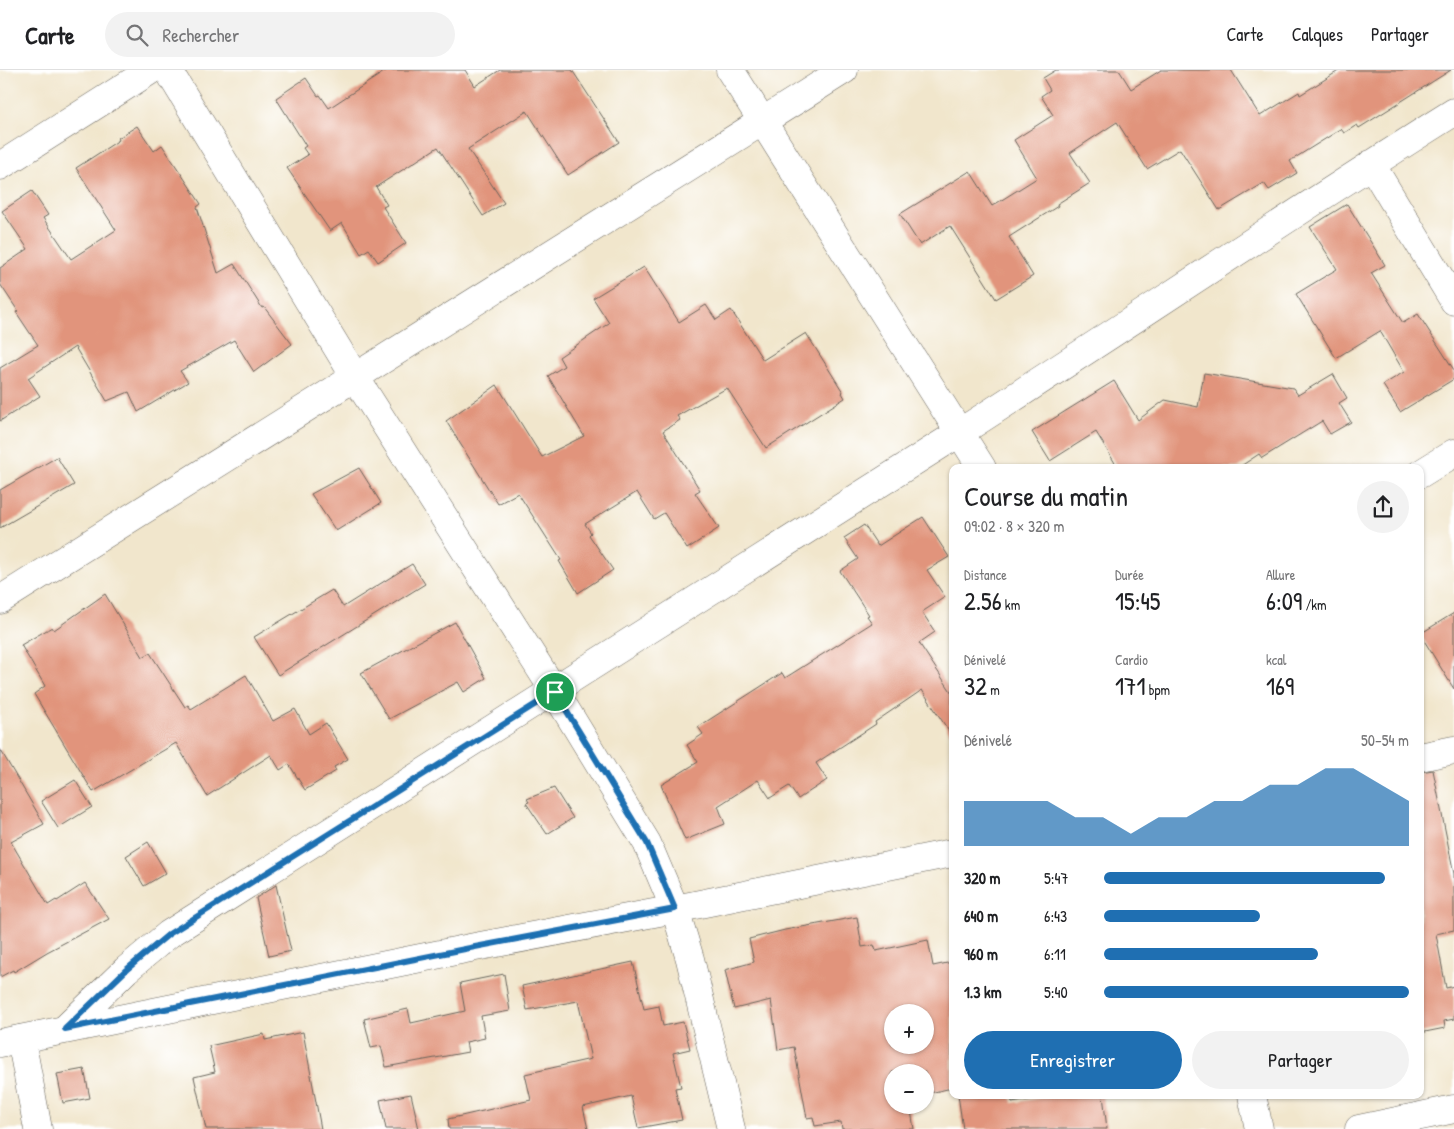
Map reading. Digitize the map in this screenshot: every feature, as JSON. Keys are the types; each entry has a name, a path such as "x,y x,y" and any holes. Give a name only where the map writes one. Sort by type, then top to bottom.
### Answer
{"street":[{"path":"0,166 151,70"},
{"path":"168,70 355,378 555,692 647,843 675,909 690,959 731,1129"},
{"path":"730,70 980,464"},
{"path":"0,600 844,70"},
{"path":"65,1029 126,970 169,934 555,692 1454,112"},
{"path":"1371,164 1454,301"},
{"path":"1424,472 1454,453"},
{"path":"1424,756 1454,750"},
{"path":"38,1129 10,1041 949,854"},
{"path":"1253,1099 1259,1129"},
{"path":"1359,1129 1454,1109"}],"building":[{"path":"387,70 465,70 475,86 500,70 572,70 619,142 568,175 527,111 468,149 504,203 483,216 438,147 376,187 387,205 383,207 406,243 378,262 369,249 361,254 342,223 330,231 287,168 308,155 303,148 306,146 276,98 306,78 329,108"},
{"path":"1056,70 1119,70 1131,89 1161,70 1231,70 1260,116 1299,92 1300,95 1340,70 1451,70 1359,128 1357,125 1344,133 1341,129 1290,161 1297,173 1269,190 1264,183 1219,210 1180,149 1147,169 1117,122 1070,153 1090,183 1009,237 1033,276 996,299 950,226 920,245 900,214 970,171 992,206 1037,178 1014,140 1053,115 1041,96 1050,90 1043,78"},
{"path":"137,126 154,151 162,145 201,204 197,207 218,273 234,264 262,308 264,307 292,344 254,372 234,340 180,371 188,382 138,412 129,392 107,401 75,347 28,378 40,396 0,421 0,368 38,345 0,284 0,268 28,249 2,211 32,191 48,215 43,218 71,259 116,230 76,168"},
{"path":"1347,204 1385,265 1371,273 1403,323 1418,314 1454,370 1454,379 1400,412 1383,385 1404,372 1380,331 1336,358 1296,294 1337,269 1310,227"},
{"path":"644,267 679,322 706,305 716,320 731,310 763,360 806,333 845,398 766,448 727,388 677,416 680,420 663,431 700,490 695,493 719,528 687,549 664,513 654,519 637,492 585,524 591,533 589,535 613,570 578,593 559,561 561,560 518,493 498,504 446,421 497,385 542,457 584,436 548,376 564,366 559,357 609,323 593,298"},
{"path":"1204,373 1293,388 1298,395 1333,374 1347,398 1339,403 1351,422 1330,434 1322,421 1262,458 1259,454 1244,464 1116,464 1096,432 1050,461 1032,432 1114,381 1138,420 1165,400 1198,407"},
{"path":"57,457 74,485 0,528 0,490"},
{"path":"359,468 381,503 336,531 311,494"},
{"path":"923,517 949,557 927,570 945,597 922,612 935,632 919,643 949,688 949,731 922,690 875,722 876,724 816,763 827,780 798,799 789,786 770,798 758,780 718,806 725,824 685,840 661,785 698,762 687,745 703,734 698,727 782,673 785,678 872,623 867,616 869,615 840,571 858,559 844,538 864,525 878,546"},
{"path":"412,564 425,584 278,675 254,637 332,590 343,607"},
{"path":"105,594 143,657 150,653 185,707 188,705 191,709 246,675 273,721 295,709 309,734 326,723 348,759 334,767 336,771 305,790 289,764 280,770 271,755 207,796 176,743 93,792 34,694 45,686 21,645 52,627 54,630"},
{"path":"1454,613 1454,689 1424,640 1424,632"},
{"path":"455,622 486,678 464,692 458,682 389,719 361,673"},
{"path":"0,749 44,824 11,842 48,905 85,883 109,919 14,972 13,970 0,977"},
{"path":"1433,770 1454,874 1454,930 1436,934 1446,988 1454,986 1454,1019 1444,1021 1445,1028 1424,1032 1424,771"},
{"path":"75,780 92,807 58,828 41,801"},
{"path":"554,788 573,818 547,834 526,803 529,802 527,799"},
{"path":"148,842 166,873 144,886 126,856"},
{"path":"276,885 291,951 269,956 256,898"},
{"path":"857,917 862,947 874,945 876,951 928,940 933,966 949,963 949,1089 934,1092 934,1064 884,1064 884,1114 912,1114 914,1129 842,1129 841,1122 815,1126 813,1117 807,1118 794,1047 778,1050 771,1000 734,1009 725,970 754,962 749,939 785,930"},
{"path":"633,962 644,1009 659,1006 663,1026 683,1022 690,1049 673,1053 681,1087 675,1088 682,1120 638,1128 631,1096 583,1107 588,1129 449,1129 448,1119 531,1100 525,1074 591,1059 578,1001 527,1010 522,986"},
{"path":"504,974 510,1011 481,1016 485,1038 466,1042 468,1052 386,1067 381,1046 371,1048 364,1019 408,1009 411,1023 465,1011 460,983"},
{"path":"303,1032 321,1129 206,1129 194,1077 215,1072 209,1046 264,1034 265,1040"},
{"path":"84,1069 90,1098 63,1103 57,1074"},
{"path":"411,1094 419,1129 386,1129 380,1100"},
{"path":"959,1099 1012,1099 1012,1103 1034,1099 1103,1099 1107,1129 963,1129"}],"route":[{"path":"555,692 647,843 675,909 65,1029 126,970 169,934 555,692"}]}
